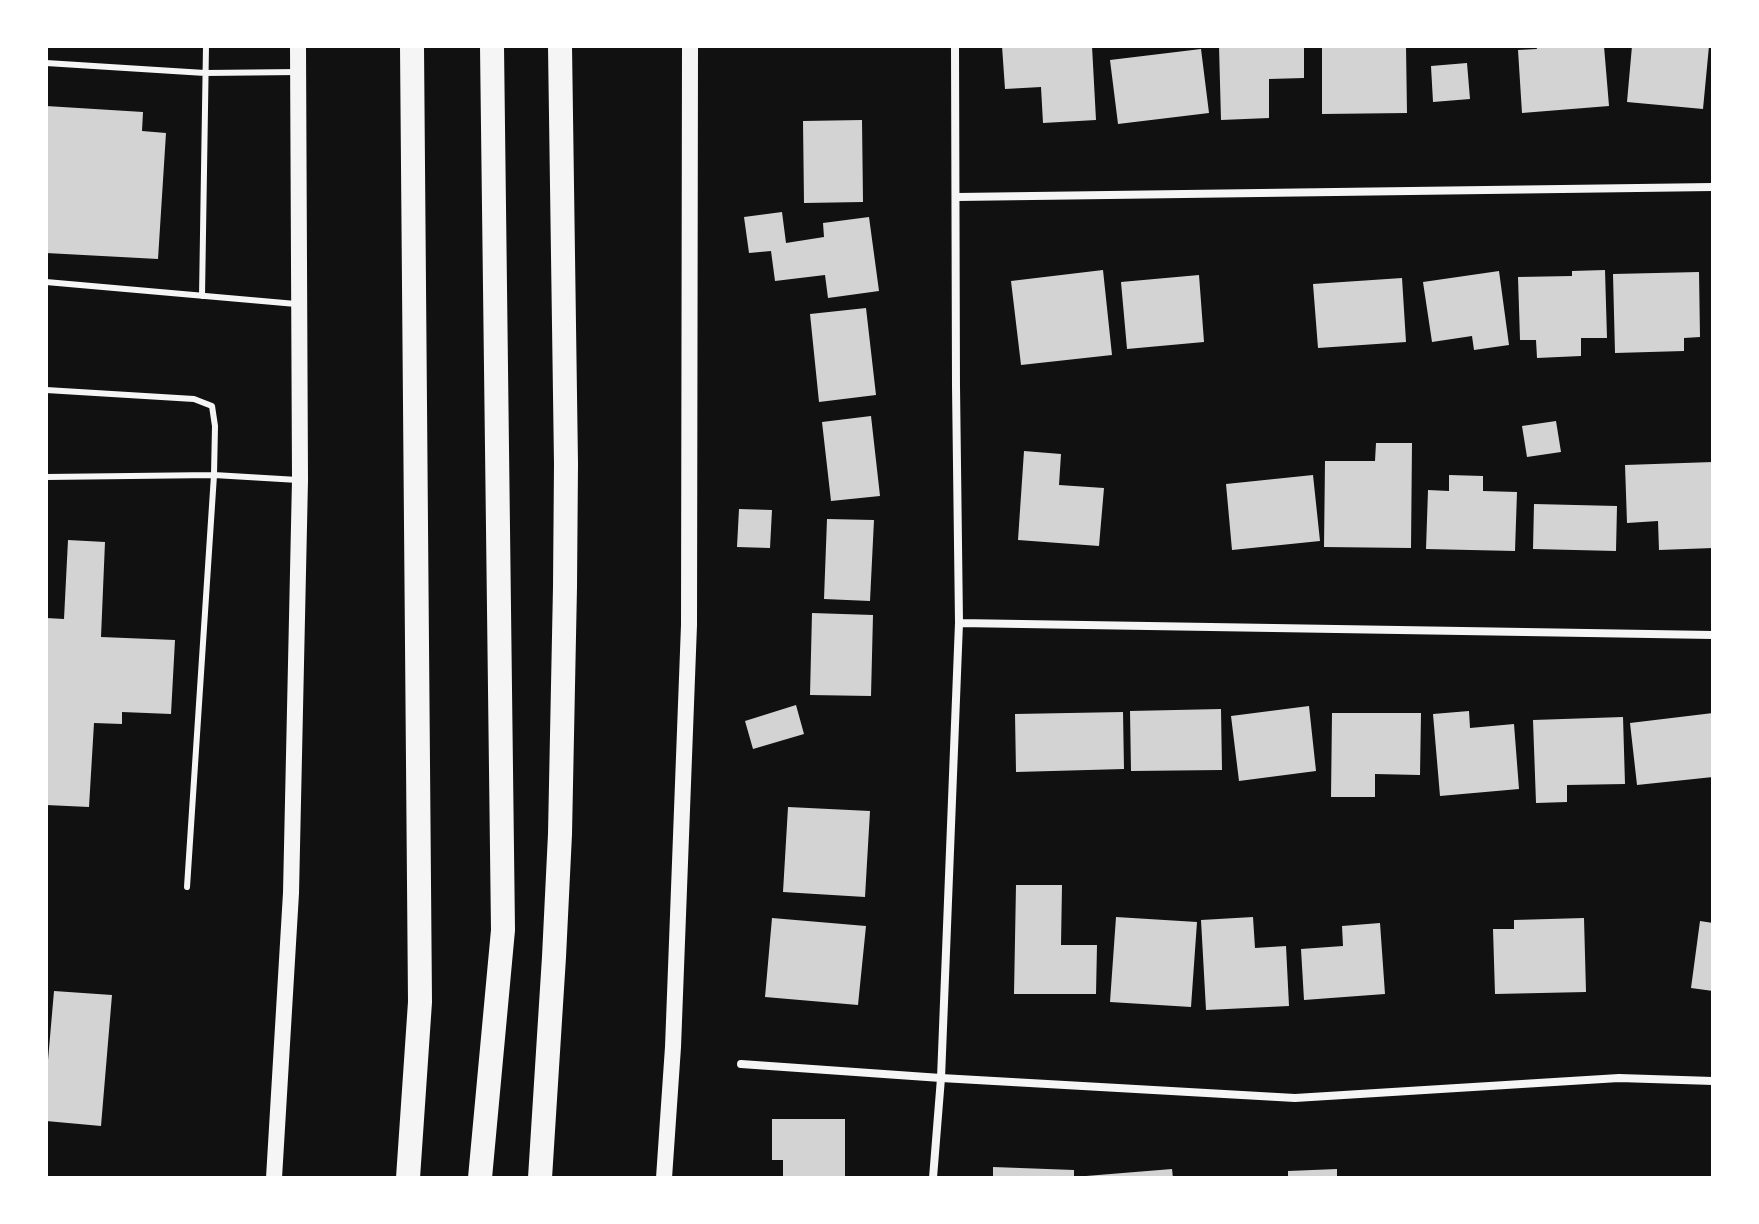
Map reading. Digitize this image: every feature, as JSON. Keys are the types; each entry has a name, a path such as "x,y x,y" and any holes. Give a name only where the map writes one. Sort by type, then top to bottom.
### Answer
{"highway":[{"path":"408,1178 420,1002 412,46"},
{"path":"480,1178 503,930 492,46"},
{"path":"540,1178 556,927 565,587 560,46"}],"main road":[{"path":"274,1178 291,893 300,480 298,46"},
{"path":"664,1178 673,1047 689,625 690,46"}],"street":[{"path":"933,1178 941,1078 959,623 955,46"},
{"path":"957,197 1713,187"},
{"path":"959,623 1713,635"},
{"path":"741,1064 1295,1098 1619,1078 1713,1081"}],"lane":[{"path":"202,296 206,46"},
{"path":"46,63 205,73 299,72"},
{"path":"46,282 299,305"},
{"path":"47,390 194,399 212,406 215,426 214,475 187,887"},
{"path":"46,477 214,475 300,480"}],"building":[{"path":"1002,46 1092,46 1096,120 1043,123 1041,87 1005,89"},
{"path":"1219,46 1304,46 1304,78 1269,79 1269,118 1221,120"},
{"path":"1322,46 1406,46 1407,113 1322,114"},
{"path":"1536,46 1604,46 1609,106 1522,113 1518,50 1537,49"},
{"path":"1632,46 1709,46 1703,109 1627,102"},
{"path":"1201,49 1209,113 1118,124 1110,60"},
{"path":"1467,63 1470,99 1433,102 1431,66"},
{"path":"46,106 143,112 142,131 166,133 158,259 46,253"},
{"path":"862,120 863,202 804,203 803,121"},
{"path":"782,212 786,243 824,237 823,223 869,217 879,291 828,298 825,275 775,281 771,251 749,253 744,217"},
{"path":"1103,270 1112,355 1021,365 1011,281"},
{"path":"1605,270 1607,338 1581,338 1581,356 1537,358 1536,340 1520,340 1518,277 1572,276 1572,271"},
{"path":"1499,271 1509,345 1474,350 1472,336 1432,342 1423,282"},
{"path":"1699,272 1700,337 1684,338 1684,351 1615,353 1613,274"},
{"path":"1199,275 1204,342 1127,349 1121,282"},
{"path":"1402,278 1406,342 1318,348 1313,284"},
{"path":"866,308 876,395 819,402 810,314"},
{"path":"871,416 880,496 831,501 822,422"},
{"path":"1556,421 1561,452 1527,457 1522,426"},
{"path":"1376,443 1412,443 1411,548 1324,547 1325,461 1375,461"},
{"path":"1024,451 1061,454 1059,485 1104,488 1099,546 1018,540"},
{"path":"1713,462 1713,548 1659,550 1658,521 1627,523 1625,465"},
{"path":"1313,475 1320,541 1232,550 1226,484"},
{"path":"1449,475 1483,476 1483,491 1517,492 1515,551 1426,549 1428,490 1449,491"},
{"path":"1534,504 1617,506 1616,551 1533,549"},
{"path":"739,509 772,510 770,548 737,547"},
{"path":"827,519 874,520 870,601 824,599"},
{"path":"68,540 105,542 101,637 175,640 171,714 122,712 122,724 94,723 89,807 46,805 46,618 64,619"},
{"path":"812,613 873,615 871,696 810,695"},
{"path":"796,705 804,734 753,749 745,721"},
{"path":"1309,706 1316,771 1239,781 1231,716"},
{"path":"1221,709 1222,770 1131,771 1130,711"},
{"path":"1469,711 1470,728 1514,724 1519,789 1440,796 1433,714"},
{"path":"1123,712 1124,769 1016,772 1015,714"},
{"path":"1332,713 1421,713 1420,775 1375,774 1375,797 1331,797"},
{"path":"1713,713 1713,777 1637,785 1630,723"},
{"path":"1623,717 1625,784 1567,785 1567,802 1536,803 1533,720"},
{"path":"788,807 870,811 865,897 783,892"},
{"path":"1016,885 1062,885 1061,945 1097,945 1096,994 1014,994"},
{"path":"1116,917 1197,922 1191,1007 1110,1002"},
{"path":"1253,917 1255,948 1286,946 1289,1006 1206,1010 1201,920"},
{"path":"772,918 866,926 858,1005 765,997"},
{"path":"1584,918 1586,992 1495,994 1493,929 1514,929 1514,920"},
{"path":"1700,921 1713,923 1713,991 1691,988"},
{"path":"1380,923 1385,994 1304,1000 1301,949 1343,946 1342,926"},
{"path":"54,991 112,995 101,1126 46,1121"},
{"path":"772,1119 845,1119 845,1178 783,1178 783,1160 772,1160"},
{"path":"993,1167 1074,1170 1074,1178 993,1178"},
{"path":"1172,1169 1173,1178 1086,1178 1086,1176"},
{"path":"1337,1169 1337,1178 1288,1178 1288,1171"}]}
